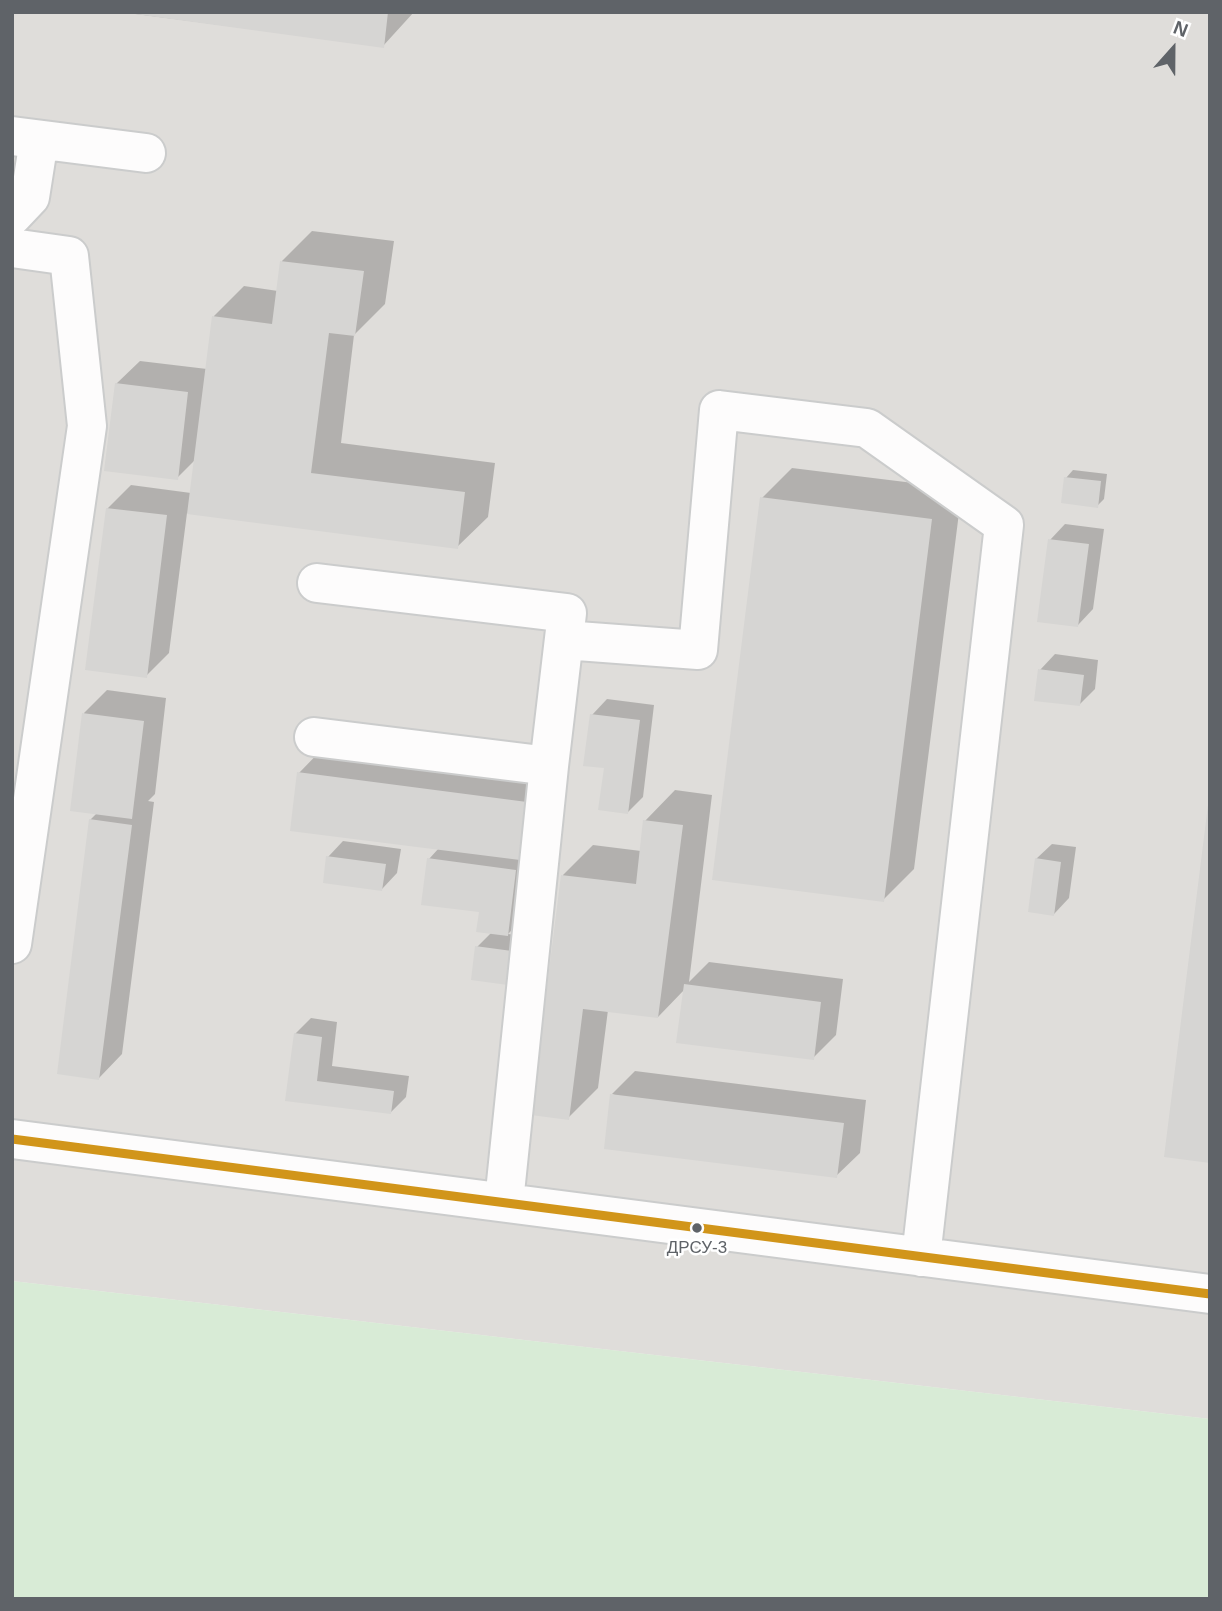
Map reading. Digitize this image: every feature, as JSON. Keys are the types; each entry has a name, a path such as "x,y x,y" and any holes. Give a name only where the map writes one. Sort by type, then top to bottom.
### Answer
{"street":[{"path":"12,216 30,197 26,138 146,153"},
{"path":"12,248 69,256 87,426 20,844 12,944"},
{"path":"564,639 698,650 719,410 867,428 1004,525 921,1257"},
{"path":"317,583 567,613 504,1202"},
{"path":"314,737 550,766"},
{"path":"12,1139 1210,1294"}],"shaded area":[{"path":"12,12 1210,12 1210,1419 12,1281"}],"green space":[{"path":"12,1281 1210,1419 1210,1599 12,1599"}],"building":[{"path":"120,12 388,12 384,48"},
{"path":"280,261 364,271 355,336 329,333 311,473 465,492 458,549 187,514 212,316 272,324"},
{"path":"115,383 188,392 178,480 104,471"},
{"path":"1064,477 1101,481 1098,508 1061,503"},
{"path":"760,497 932,519 884,902 712,880"},
{"path":"106,508 167,515 147,678 85,670"},
{"path":"1048,539 1089,544 1078,627 1037,622"},
{"path":"1038,669 1084,675 1080,706 1034,701"},
{"path":"82,713 144,721 132,819 70,811"},
{"path":"590,714 640,720 628,814 598,810 604,768 583,766"},
{"path":"297,772 527,802 520,860 290,831"},
{"path":"1210,805 1210,1163 1164,1157"},
{"path":"89,819 132,825 99,1080 57,1074"},
{"path":"643,820 683,825 658,1018 583,1009 569,1120 531,1115 561,875 636,884"},
{"path":"326,856 386,864 382,891 323,883"},
{"path":"427,858 516,870 508,936 476,932 479,912 421,905"},
{"path":"1035,858 1061,862 1054,916 1028,912"},
{"path":"475,946 512,951 508,985 471,980"},
{"path":"684,984 821,1002 814,1060 676,1043"},
{"path":"294,1033 322,1037 317,1081 394,1091 391,1114 285,1101"},
{"path":"610,1094 844,1123 837,1178 604,1149"}],"transit line":[{"path":"12,1139 1210,1294"}],"place":[{"name":"ДРСУ-3","path":"697,1228"}]}
